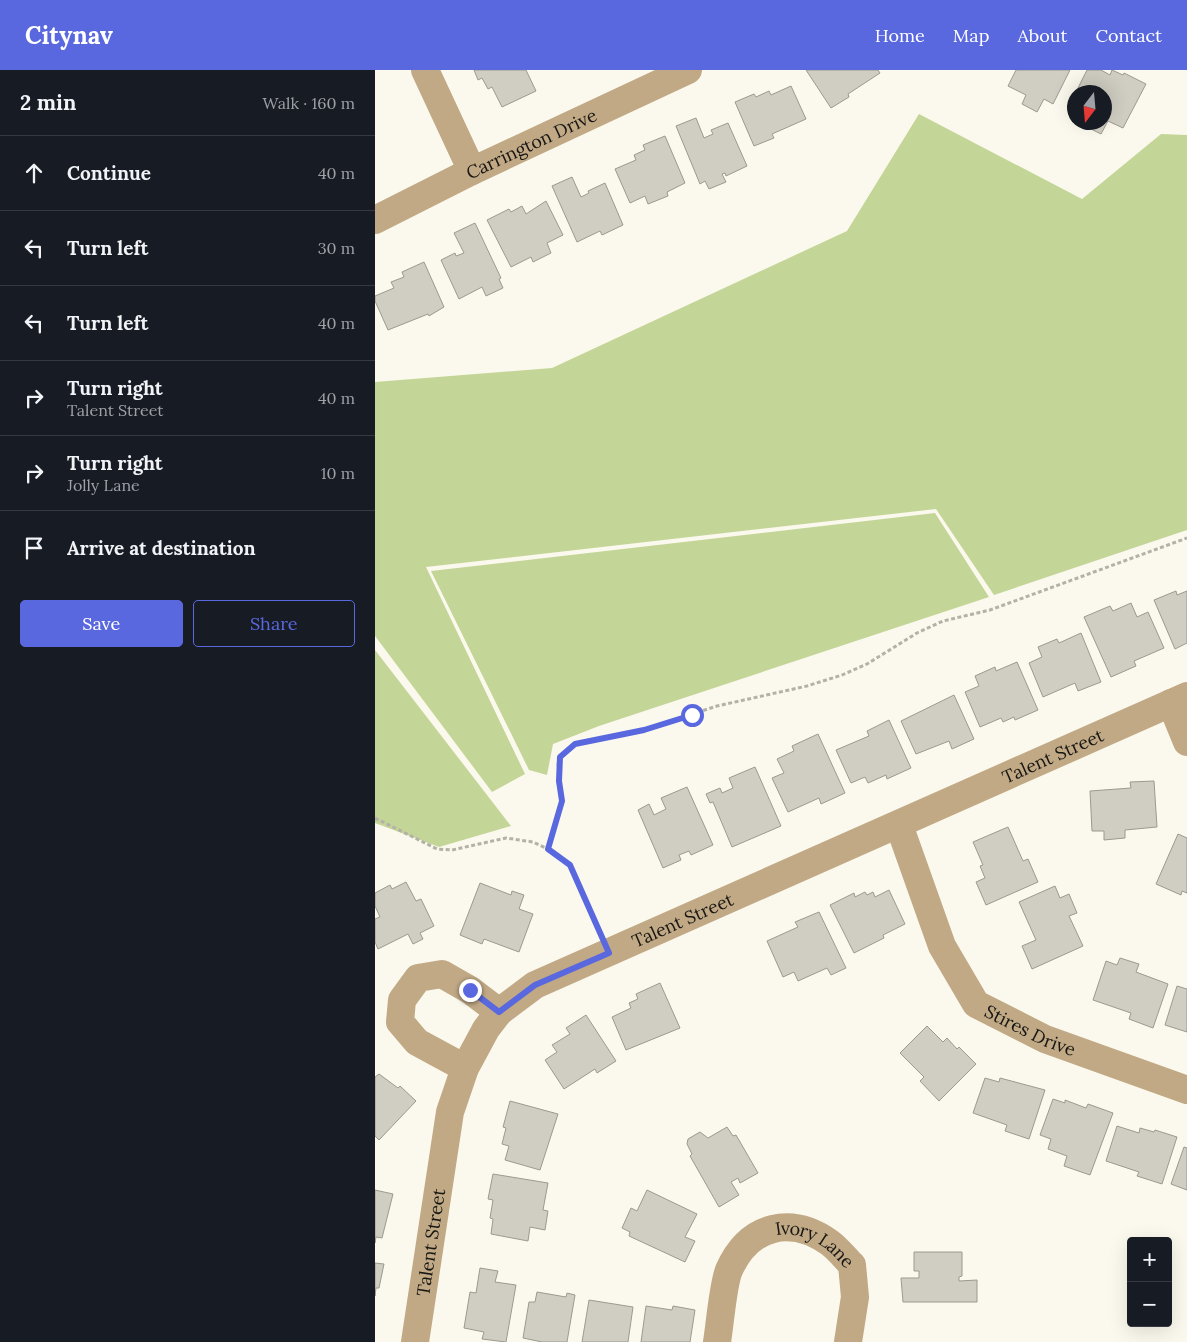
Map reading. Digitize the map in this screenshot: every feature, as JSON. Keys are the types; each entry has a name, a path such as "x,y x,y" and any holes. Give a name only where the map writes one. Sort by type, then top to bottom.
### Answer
{"street":[{"path":"425,70 472,171"},
{"name":"Carrington Drive","path":"375,220 472,171 688,70"},
{"path":"1179,699 1187,742"},
{"name":"Talent Street","path":"415,1342 450,1112 465,1068 486,1029 499,1012 535,985 899,825 1179,699"},
{"name":"Stires Drive","path":"899,825 942,946 976,1004 1045,1039 1187,1090"},
{"path":"465,1068 417,1042 400,1022 402,1000 418,978 442,974 499,1012"},
{"name":"Ivory Lane","path":"717,1342 729,1271 744,1244 771,1228 801,1229 830,1243 852,1265 855,1297 849,1342"}],"path":[{"path":"548,849 562,801 558,761 575,744 644,730 717,706 807,686 842,675 867,664 917,633 943,621 990,610 1187,538"},
{"path":"375,818 437,849 451,850 506,838 533,842 548,849 570,865 609,953"}],"green space":[{"path":"919,114 1082,199 1161,134 1187,135 1187,530 994,595 936,509 426,567 525,774 492,792 375,636 375,382 552,368 847,231"},
{"path":"935,513 989,597 599,726 553,744 547,775 529,770 431,571"},
{"path":"375,650 511,826 439,847 375,823"}],"building":[{"path":"474,70 526,70 536,91 502,107 492,87 488,89 482,78 478,80"},
{"path":"806,70 878,70 880,73 848,94 849,97 831,108"},
{"path":"1016,70 1070,70 1053,104 1044,99 1037,112 1022,104 1026,95 1008,86"},
{"path":"1087,70 1101,70 1110,75 1112,70 1123,75 1124,73 1146,84 1123,128 1112,123 1112,85 1080,85"},
{"path":"791,86 806,119 772,134 774,138 754,146 735,102 754,94 756,97 769,91 771,95"},
{"path":"696,118 704,138 713,134 711,130 728,123 747,166 726,176 725,173 722,174 726,182 709,189 705,181 700,184 676,126"},
{"path":"1093,130 1103,130 1101,134"},
{"path":"665,136 685,183 667,192 668,196 648,204 645,196 630,203 615,169 636,160 634,155 645,150 643,145"},
{"path":"572,177 581,197 589,193 588,191 605,183 623,225 602,235 600,231 577,242 552,186"},
{"path":"546,201 563,235 547,243 551,253 533,262 531,257 511,267 487,220 509,209 511,212 522,206 526,214"},
{"path":"475,223 501,278 499,279 503,288 486,296 482,287 459,299 441,260 455,253 456,256 464,253 454,233"},
{"path":"424,262 444,307 429,316 428,314 388,330 375,301 375,296 394,288 391,282 404,277 402,272"},
{"path":"1176,591 1177,595 1187,591 1187,643 1175,649 1154,600"},
{"path":"1131,603 1137,617 1148,612 1164,648 1134,661 1136,666 1111,677 1084,617 1110,606 1113,611"},
{"path":"1081,633 1101,682 1078,691 1075,683 1043,697 1029,663 1042,657 1038,647 1057,639 1059,643"},
{"path":"1017,662 1038,710 1015,720 1014,717 1003,722 1001,718 980,727 965,692 979,686 975,676 995,667 996,671"},
{"path":"954,695 974,739 952,749 949,741 916,754 901,721"},
{"path":"889,720 911,768 887,779 886,775 868,783 865,777 851,783 836,750 869,736 867,731"},
{"path":"818,734 845,793 821,804 819,798 788,812 772,778 784,773 777,759 794,751 792,746"},
{"path":"755,767 781,826 732,847 713,802 710,803 706,794 720,788 722,793 733,788 729,778"},
{"path":"1154,781 1157,827 1125,830 1125,838 1104,840 1104,831 1092,831 1090,791 1131,788 1130,782"},
{"path":"687,787 713,845 691,855 689,851 679,855 681,860 663,868 638,810 649,804 654,815 666,809 661,798"},
{"path":"1008,827 1023,861 1028,859 1038,882 986,905 976,882 985,878 980,866 983,865 973,842"},
{"path":"1178,834 1187,838 1187,893 1182,891 1181,895 1156,884"},
{"path":"406,882 416,901 421,899 434,926 420,933 423,939 413,944 408,934 378,949 375,942 375,919 380,917 375,906 375,893 390,885 392,889"},
{"path":"480,883 511,895 512,891 524,895 519,909 533,914 519,952 484,939 482,944 460,935"},
{"path":"1055,886 1060,898 1069,894 1077,913 1069,916 1083,946 1032,969 1022,946 1036,940 1019,902"},
{"path":"889,890 905,924 883,935 884,938 854,953 830,905 854,893 855,897 865,892 867,895 873,892 875,897"},
{"path":"819,912 846,968 831,975 827,968 798,981 794,972 783,977 767,941 798,927 795,922"},
{"path":"1120,958 1139,964 1136,972 1168,984 1153,1028 1129,1019 1131,1013 1093,1000 1106,961 1117,965"},
{"path":"660,983 680,1028 626,1050 612,1017 631,1008 629,1003 638,999 636,994"},
{"path":"1177,986 1187,989 1187,1032 1165,1025"},
{"path":"586,1015 616,1061 597,1073 595,1069 564,1089 545,1060 557,1052 552,1045 570,1034 566,1028"},
{"path":"927,1026 943,1042 947,1038 957,1049 959,1047 976,1064 939,1101 920,1081 924,1077 900,1053"},
{"path":"379,1074 398,1088 400,1086 416,1101 379,1140 375,1136 375,1077"},
{"path":"985,1078 999,1082 1000,1078 1045,1090 1029,1139 1005,1131 1007,1125 973,1113"},
{"path":"1053,1099 1065,1103 1065,1100 1086,1108 1088,1104 1113,1113 1090,1175 1064,1166 1067,1156 1048,1149 1051,1139 1040,1135"},
{"path":"510,1101 558,1114 540,1170 505,1160 509,1146 502,1144 506,1128 503,1127"},
{"path":"1117,1126 1139,1133 1140,1128 1154,1132 1155,1130 1177,1137 1162,1184 1137,1176 1139,1172 1106,1161"},
{"path":"727,1127 733,1136 736,1135 758,1173 740,1183 738,1178 731,1182 739,1195 719,1207 690,1156 692,1154 687,1144 688,1139 700,1132 708,1138"},
{"path":"1184,1147 1187,1148 1187,1190 1171,1184"},
{"path":"493,1174 548,1183 543,1210 548,1211 545,1230 530,1227 528,1241 491,1234 493,1219 490,1218 493,1200 488,1199"},
{"path":"375,1190 393,1194 382,1238 376,1237 375,1243"},
{"path":"647,1190 697,1214 685,1237 695,1241 685,1262 629,1236 630,1232 622,1228 631,1208 637,1211"},
{"path":"914,1252 962,1252 962,1276 959,1277 959,1281 977,1280 977,1302 903,1302 901,1278 919,1278 919,1271 914,1271"},
{"path":"375,1263 384,1264 379,1288 376,1288 375,1296"},
{"path":"480,1268 498,1271 495,1282 516,1285 506,1342 482,1339 484,1332 464,1328 470,1292 476,1293"},
{"path":"537,1292 566,1297 567,1293 575,1295 567,1342 542,1342 523,1338 529,1302 535,1302"},
{"path":"589,1300 633,1307 628,1342 582,1342"},
{"path":"646,1306 672,1310 673,1306 695,1310 690,1342 641,1342"}],"route":[{"path":"470,990 499,1012 535,985 609,953 570,865 548,849 562,801 558,761 575,744 644,730 692,715"}]}
